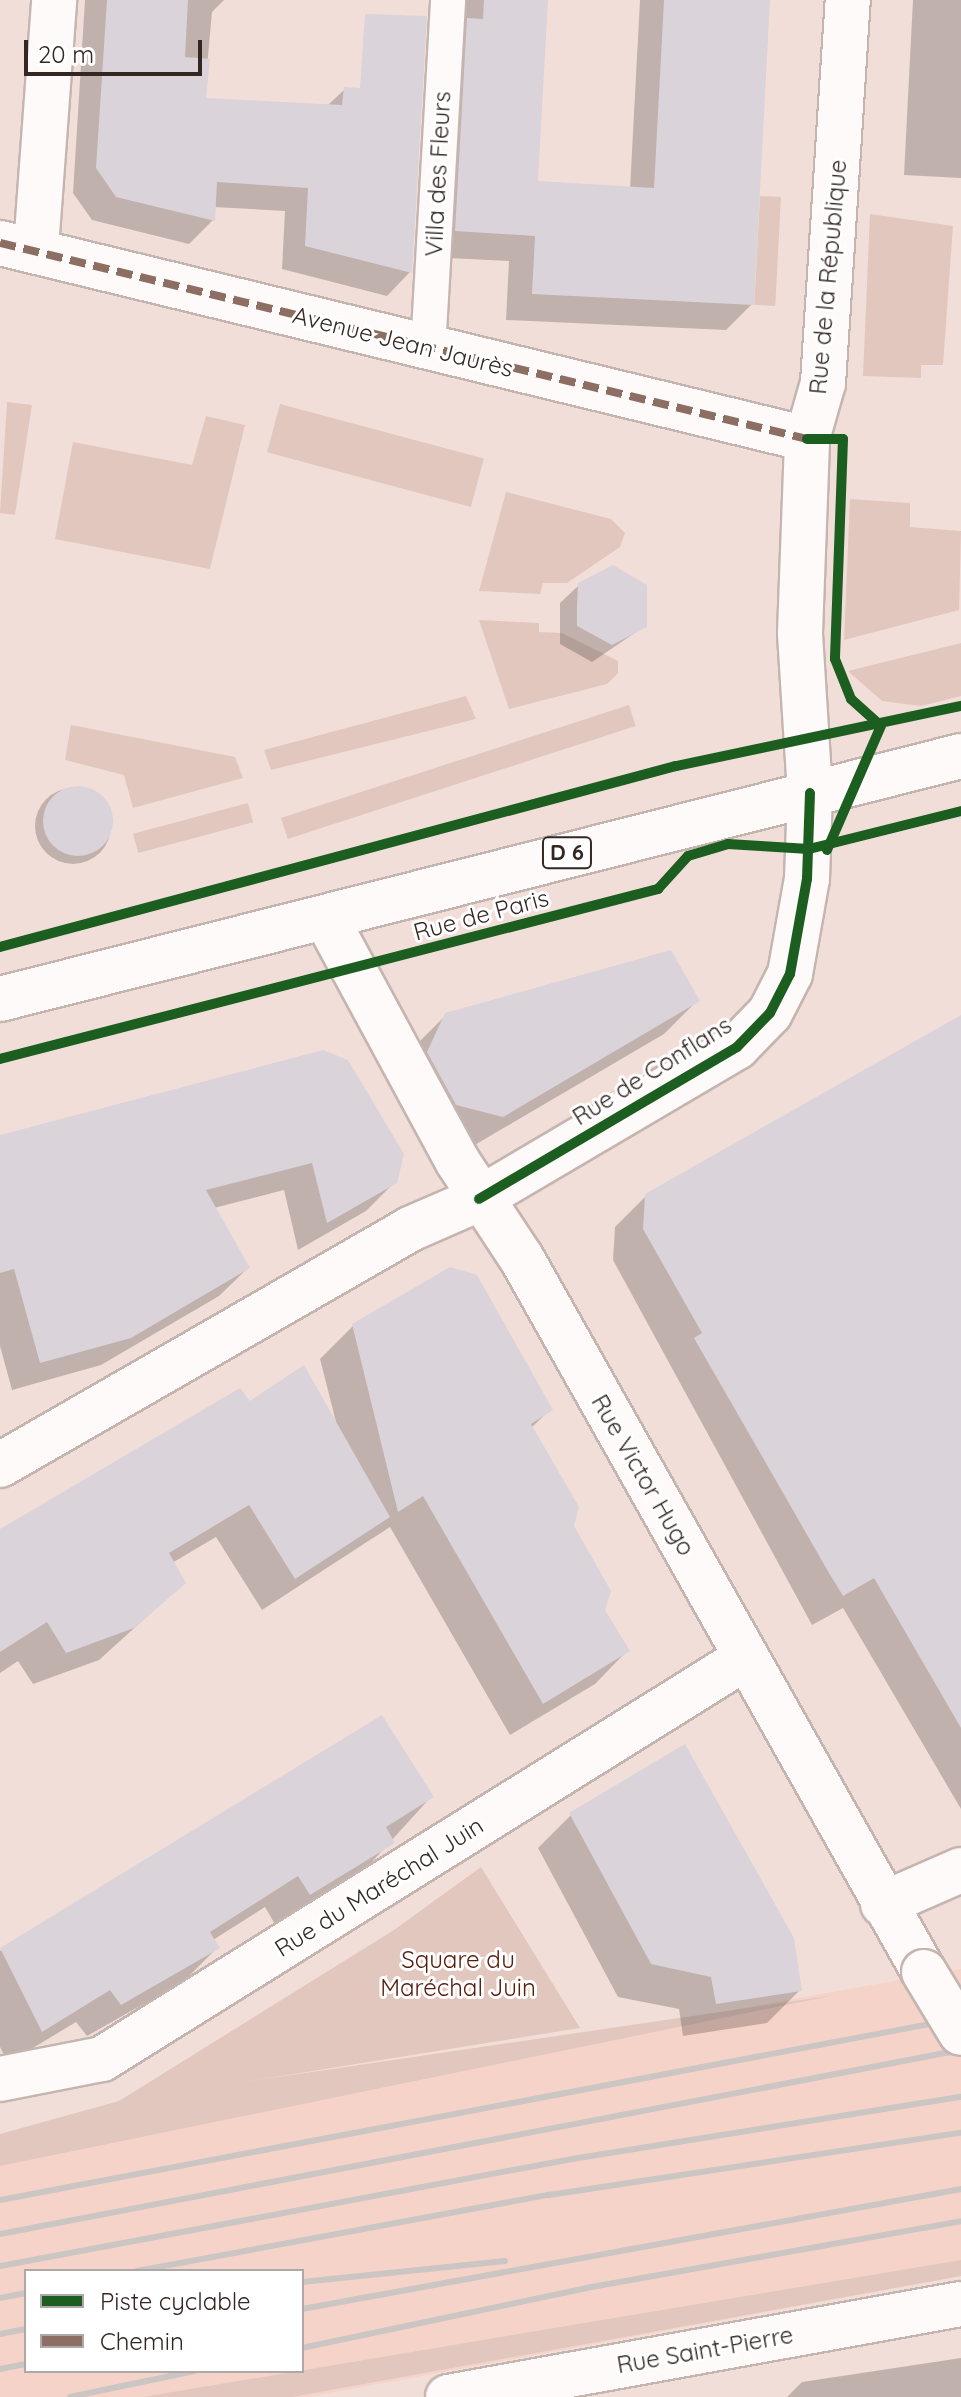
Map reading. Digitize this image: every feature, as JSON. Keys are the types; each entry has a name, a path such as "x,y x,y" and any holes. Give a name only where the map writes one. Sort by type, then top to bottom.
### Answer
{"street":[{"path":"18,246 54,0"},
{"name":"Rue de la République","path":"810,793 800,633 807,439 823,383 848,0"},
{"name":"Avenue Jean Jaurès","path":"18,246 428,349 807,439"},
{"name":"Rue de Paris","path":"0,999 961,756"},
{"name":"Rue de Conflans","path":"0,1465 410,1229 479,1199 737,1047 770,1013 790,974 807,879 810,793"},
{"name":"Rue Victor Hugo","path":"326,918 479,1199 522,1259 744,1659 883,1904 961,2033"},
{"name":"Rue du Maréchal Juin","path":"0,2079 102,2059 744,1659"},
{"path":"883,1904 961,1870"},
{"name":"Rue Saint-Pierre","path":"448,2397 961,2304"}],"lane":[{"name":"Villa des Fleurs","path":"428,349 448,0"}],"shaded area":[{"path":"961,1969 961,2276 308,2397 0,2397 0,2141"}],"green space":[{"path":"760,196 781,197 775,306 754,305"},
{"path":"870,214 953,226 943,365 921,365 921,378 863,376"},
{"path":"7,402 32,405 15,515 0,513"},
{"path":"280,404 484,459 471,507 267,452"},
{"path":"206,416 245,425 210,569 55,539 73,442 192,465"},
{"path":"506,492 611,519 625,533 620,547 567,583 543,583 540,594 479,591"},
{"path":"850,499 910,503 910,527 961,531 959,610 844,640"},
{"path":"479,620 539,623 539,632 562,633 618,661 618,673 607,684 509,709"},
{"path":"961,643 961,696 921,706 882,701 848,671"},
{"path":"466,696 476,719 271,770 264,750"},
{"path":"629,705 636,726 288,839 281,818"},
{"path":"71,725 235,757 243,778 133,808 124,775 65,760"},
{"path":"248,803 253,822 138,853 133,834"},
{"name":"Square du Maréchal Juin","path":"481,1867 580,2028 244,2082 835,1995 0,2166 0,2134 119,2101 394,1930"},
{"path":"961,2260 961,2276 292,2397 143,2397 286,2373 304,2373 304,2370"}],"building":[{"path":"107,0 188,0 185,57 210,59 206,98 342,105 344,87 360,88 365,14 427,16 412,273 305,246 308,188 217,182 215,221 116,197 96,168"},
{"path":"484,0 548,0 538,181 654,188 664,0 770,0 754,305 532,294 535,236 455,231 467,18 483,19"},
{"path":"613,565 647,585 647,627 612,645 577,626 577,605 578,583"},
{"path":"71,786 85,786 107,801 113,821 111,834 103,846 85,856 71,856 49,841 43,828 43,814 58,792"},
{"path":"671,950 700,1001 503,1117 456,1105 427,1052 445,1013"},
{"path":"961,1015 961,1728 874,1578 843,1596 694,1338 702,1333 643,1229 645,1194"},
{"path":"323,1050 348,1060 404,1154 397,1183 327,1223 312,1163 206,1190 250,1268 131,1338 40,1363 14,1269 0,1273 0,1135"},
{"path":"450,1267 477,1275 553,1410 531,1424 579,1507 574,1526 611,1591 605,1610 630,1651 543,1704 423,1496 398,1512 352,1324"},
{"path":"304,1365 390,1517 295,1579 249,1505 169,1553 186,1583 134,1628 66,1653 47,1622 0,1652 0,1529 240,1388 250,1401"},
{"path":"382,1715 434,1797 386,1827 395,1843 310,1895 298,1876 210,1932 220,1948 121,2005 110,1990 42,2032 0,1948"},
{"path":"685,1744 794,1938 802,1991 716,2004 711,1977 651,1964 569,1813"}],"railway":[{"path":"0,2200 961,2018"},
{"path":"0,2234 961,2050"},
{"path":"0,2266 572,2159 961,2097"},
{"path":"148,2269 549,2195 961,2133"},
{"path":"304,2309 961,2189"},
{"path":"304,2348 586,2288 961,2221"},
{"path":"304,2282 505,2261"},
{"path":"0,2298 24,2293"},
{"path":"0,2334 24,2329"},
{"path":"0,2369 24,2364"},
{"path":"70,2397 184,2373"}],"marked path":[{"path":"0,243 807,439"}],"cycle path":[{"path":"807,439 843,439 835,659 851,699 881,726"},
{"path":"0,947 676,766 961,706"},
{"path":"827,850 881,726"},
{"path":"479,1199 737,1047 770,1013 790,974 807,879 810,793"},
{"path":"0,1059 658,889 688,856 728,844 809,849 961,811"}]}
